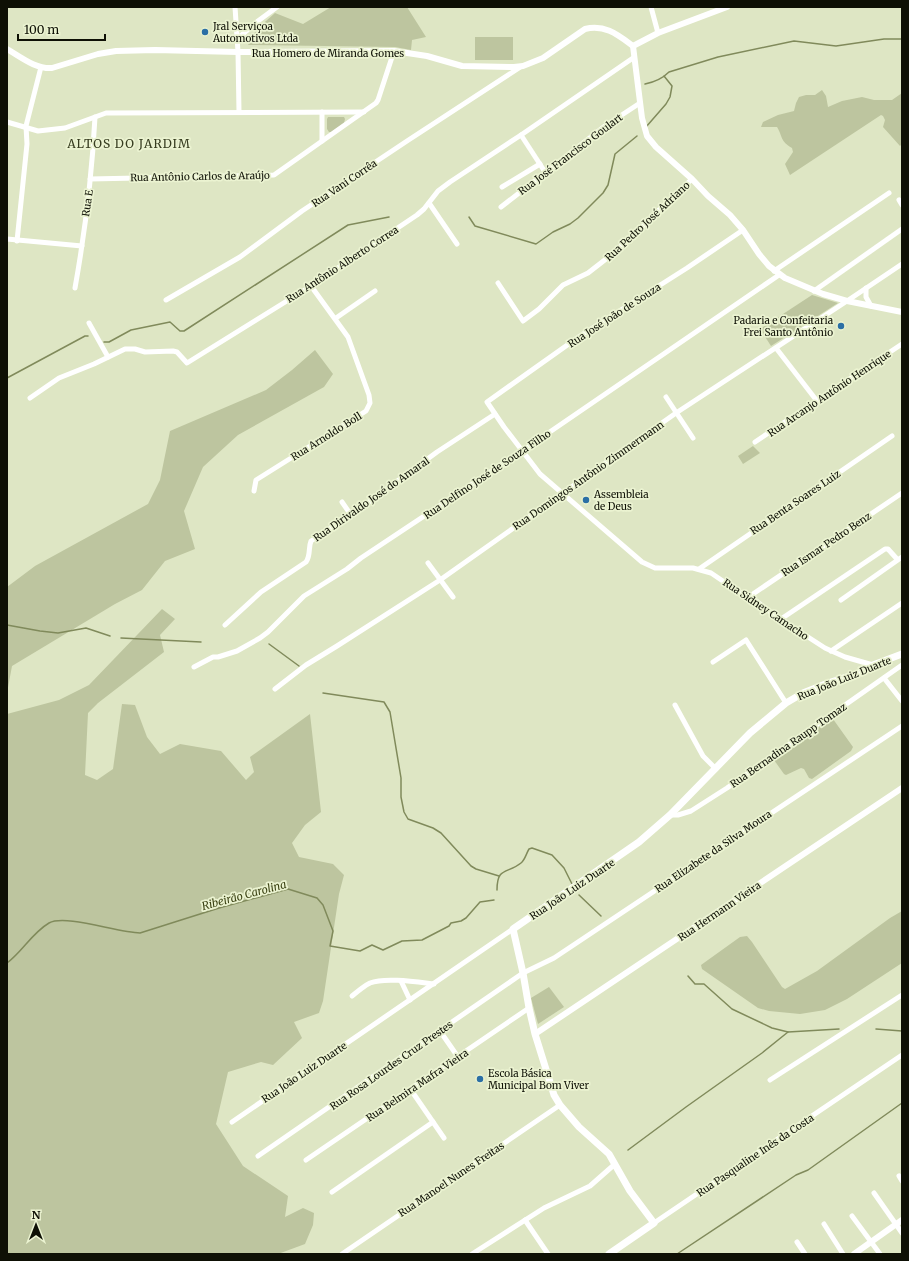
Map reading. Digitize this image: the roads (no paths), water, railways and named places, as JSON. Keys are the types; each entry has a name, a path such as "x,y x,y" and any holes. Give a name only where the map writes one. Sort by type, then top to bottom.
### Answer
{"main road":[{"name":"Rua João Luiz Duarte","path":"513,929 630,849 670,815 750,733 786,703 803,693 859,673 873,665 902,654"},
{"path":"513,929 524,973 529,1008 535,1034 552,1090 560,1104 579,1127 609,1154 630,1191 654,1223"},
{"name":"Rua Pasqualine Inês da Costa","path":"609,1254 654,1223"}],"street":[{"path":"235,7 238,52 239,112"},
{"path":"237,39 277,7"},
{"path":"651,7 658,33"},
{"path":"727,7 658,33 633,46 633,58 642,124 647,136 656,147 730,215 743,230 759,254 777,273 814,290 847,302 902,312"},
{"name":"Rua Homero de Miranda Gomes","path":"42,67 52,68 92,55 116,51 194,50 238,52 394,51 427,56 462,66 523,66 543,58 577,33 593,27 610,30 633,46"},
{"path":"7,49 42,67 26,126 27,144 17,241"},
{"name":"Rua Antônio Carlos de Araújo","path":"90,178 274,175 376,103 394,51"},
{"name":"Rua Antônio Alberto Correa","path":"30,398 59,378 129,348 146,352 167,350 177,352 187,363 311,286 417,215 438,191 450,182 633,58"},
{"name":"Rua Vani Corrêa","path":"166,300 240,257 302,211 523,66"},
{"name":"Rua José Francisco Goulart","path":"501,207 605,126 640,104"},
{"path":"7,122 26,126 38,131 65,128 106,113 115,112 364,112"},
{"path":"322,112 322,141"},
{"name":"Rua E","path":"75,288 82,246 90,178 95,117"},
{"path":"521,135 545,172"},
{"path":"502,187 540,164"},
{"name":"Rua Pedro José Adriano","path":"498,283 523,321 563,285 588,273 606,259 635,234 692,179"},
{"name":"Rua Delfino José de Souza Filho","path":"194,667 213,657 218,658 237,650 260,638 304,596 347,569 522,451 889,193"},
{"path":"428,203 457,244"},
{"path":"814,290 902,229"},
{"name":"Rua José João de Souza","path":"487,402 575,340 743,230"},
{"path":"7,239 82,246"},
{"name":"Rua Domingos Antônio Zimmermann","path":"275,689 306,665 440,580 676,413 847,302 902,264"},
{"name":"Rua Arnoldo Boll","path":"254,491 256,480 366,411 368,407 370,399 348,337 336,318 311,286"},
{"path":"866,288 866,297 871,306"},
{"path":"336,318 375,291"},
{"path":"89,323 108,357"},
{"name":"Rua Arcanjo Antônio Henrique","path":"755,442 902,344"},
{"path":"776,348 817,401"},
{"path":"666,397 694,438"},
{"name":"Rua Sidney Camacho","path":"487,402 522,451 543,477 647,565 661,569 699,569 711,573 739,592 750,596 768,611 818,644 844,657 873,665"},
{"name":"Rua Dirivaldo José do Amaral","path":"225,624 258,595 306,562 309,557 311,540 351,514 440,450 495,414"},
{"name":"Rua Benta Soares Luiz","path":"699,569 892,436"},
{"name":"Rua Ismar Pedro Benz","path":"750,596 902,493"},
{"path":"342,502 351,514"},
{"path":"781,619 885,549 888,549 897,559"},
{"path":"841,600 902,556"},
{"path":"428,563 453,597"},
{"path":"831,651 902,603"},
{"path":"713,662 746,640 786,703"},
{"name":"Rua Bernadina Raupp Tomaz","path":"670,815 678,815 691,811 727,788 902,665"},
{"path":"884,678 902,701"},
{"path":"675,705 701,753 716,769"},
{"name":"Rua Elizabete da Silva Moura","path":"524,973 554,958 902,726"},
{"name":"Rua Hermann Vieira","path":"535,1034 902,788"},
{"name":"Rua João Luiz Duarte","path":"232,1122 513,929"},
{"name":"Rua Rosa Lourdes Cruz Prestes","path":"258,1156 524,973"},
{"path":"352,996 374,982 434,984"},
{"path":"401,982 410,1000"},
{"path":"770,1080 902,994"},
{"name":"Rua Belmira Mafra Vieira","path":"306,1160 411,1090 529,1008"},
{"path":"440,1031 458,1057"},
{"name":"Rua Pasqualine Inês da Costa","path":"654,1223 902,1055"},
{"path":"411,1090 444,1138"},
{"name":"Rua Manoel Nunes Freitas","path":"342,1254 560,1104"},
{"path":"332,1192 433,1122"},
{"path":"472,1254 549,1205 590,1186 615,1164"},
{"path":"874,1193 902,1233"},
{"path":"852,1216 880,1254"},
{"path":"525,1220 548,1254"},
{"path":"854,1254 902,1220"},
{"path":"824,1224 844,1254"},
{"path":"797,1242 805,1254"}],"waterway":[{"path":"645,84 658,80 669,72 718,57 794,41 836,46 884,39 902,39"},
{"path":"646,127 666,104 670,97 672,86 664,76"},
{"path":"469,217 475,226 536,244 553,232 570,224 578,218 603,193 608,185 615,154 637,136"},
{"path":"104,342 109,342 131,330 170,322 180,331 184,331 348,225 389,217"},
{"path":"7,378 85,336 88,336"},
{"path":"7,625 58,633 86,628 110,636"},
{"path":"121,638 201,642"},
{"path":"269,644 299,666"},
{"path":"323,693 384,702 390,712 401,778 401,797 404,812 408,819 433,828 441,833 471,866 499,876"},
{"name":"Ribeirão Carolina","path":"497,890 497,882 501,874 521,863 529,849 532,848 552,855 564,868 572,884"},
{"name":"Ribeirão Carolina","path":"7,963 18,954 32,937 49,923 57,921 79,922 140,933 219,908 288,889 317,898 323,905 333,931 330,946 360,951 372,945 383,950 402,941 422,940 449,926 451,923 461,921 466,918 480,902 494,900"},
{"name":"Ribeirão Carolina","path":"579,895 601,916"},
{"name":"Ribeirão Carolina","path":"688,976 695,984 704,984 732,1009 772,1028 788,1032 839,1029"},
{"name":"Ribeirão Carolina","path":"876,1029 902,1031"},
{"path":"628,1150 762,1053 788,1032"},
{"path":"677,1254 796,1175 808,1170 902,1103"}],"place":[{"name":"Jral Serviçoa Automotivos Ltda","path":"205,32"},
{"name":"Padaria e Confeitaria Frei Santo Antônio","path":"841,326"},
{"name":"Assembleia de Deus","path":"586,500"},
{"name":"Escola Básica Municipal Bom Viver","path":"480,1079"}],"district":[{"name":"ALTOS DO JARDIM","path":"129,144"}]}
